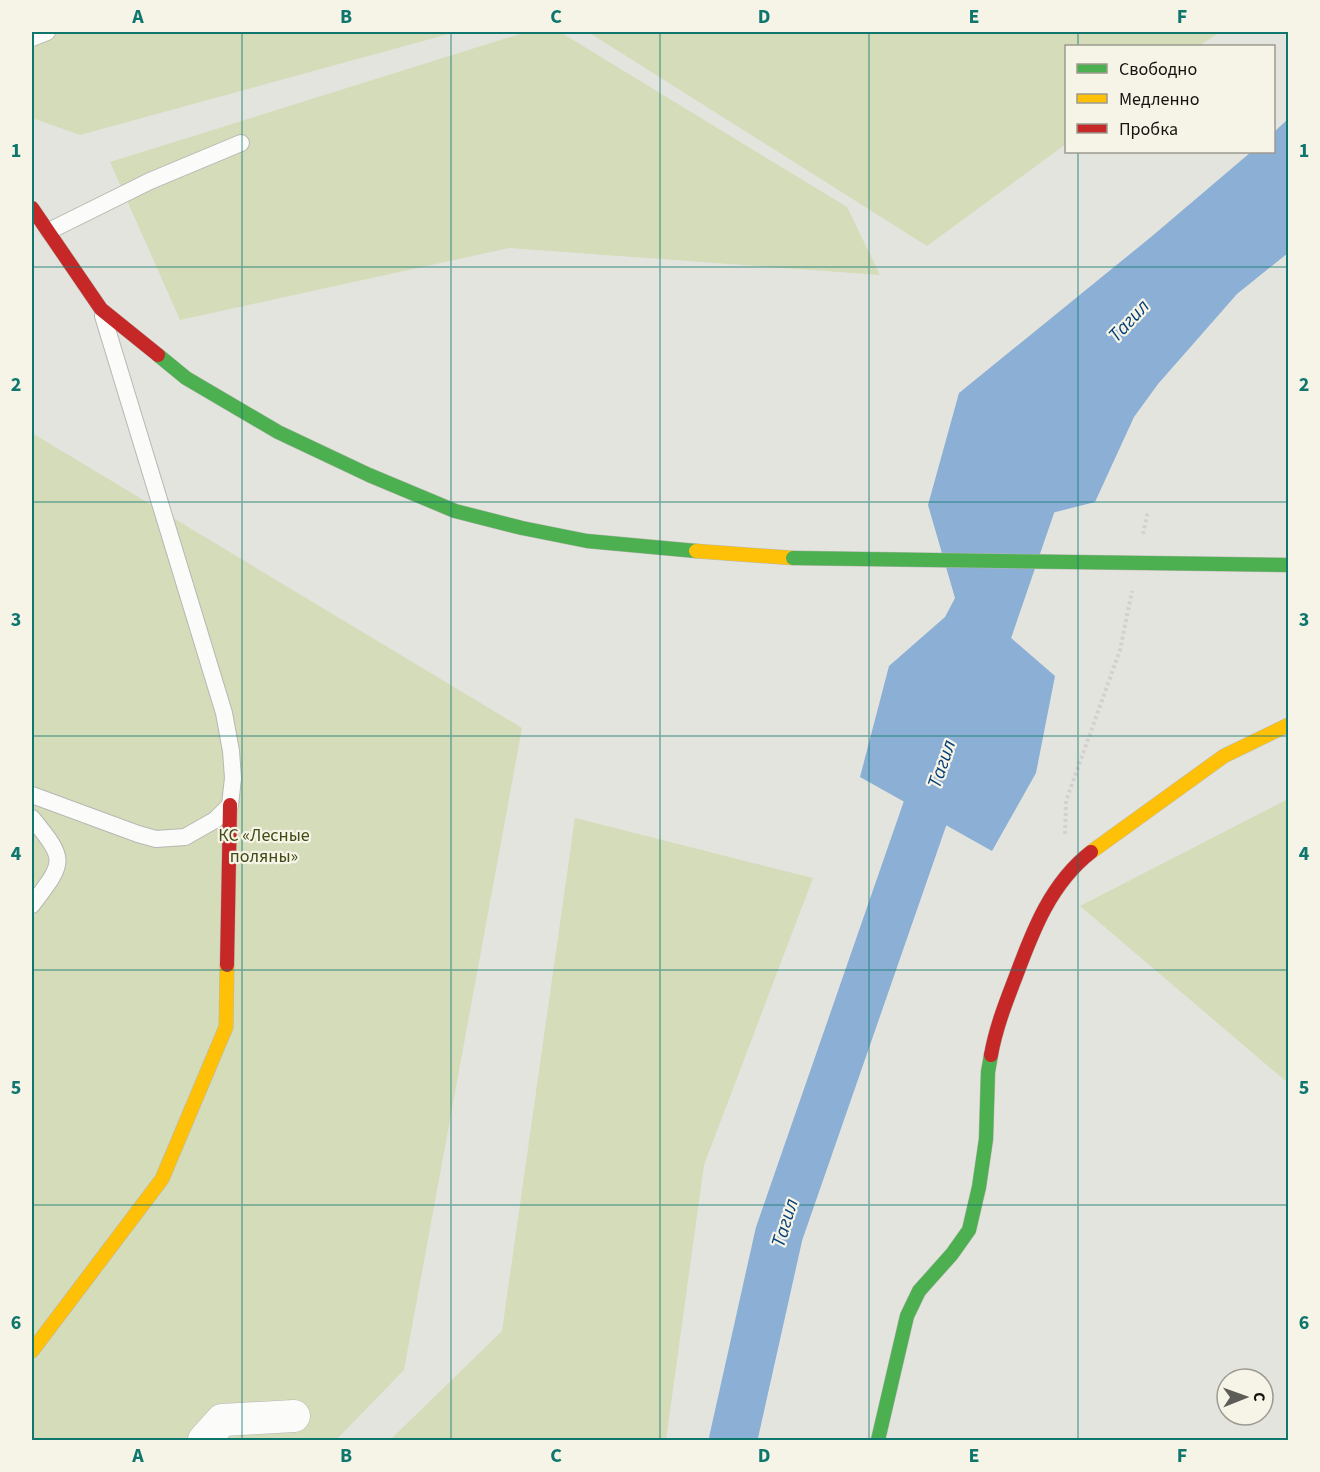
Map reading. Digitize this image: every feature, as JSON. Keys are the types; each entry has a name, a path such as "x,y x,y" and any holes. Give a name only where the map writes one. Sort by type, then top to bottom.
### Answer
{"street":[{"path":"32,208 101,309 186,378 278,432 369,475 455,511 586,541 793,558 1288,564"},
{"path":"878,1440 907,1316 919,1291 952,1254 969,1230 979,1187 986,1139 988,1072 996,1029 1037,921 1058,887 1080,861 1224,756 1288,725"},
{"path":"32,1351 162,1179 226,1027 230,805"},
{"path":"204,1440 222,1420 294,1416"}],"lane":[{"path":"32,38 47,32"},
{"path":"49,231 150,181 241,143"},
{"path":"32,795 156,839 185,837 215,820 230,805 233,778 224,714 101,309"},
{"path":"32,818 54,844 57,864 53,876 32,905"}],"path":[{"path":"1141,545 1148,511"},
{"path":"1080,861 1065,836 1066,801 1120,650 1134,580"}],"green space":[{"path":"32,32 456,32 80,135 32,118"},
{"path":"526,32 560,32 847,207 880,275 509,248 180,320 110,162"},
{"path":"588,32 1220,32 1200,45 1065,45 1065,145 927,246"},
{"name":"КС «Лесные поляны»","path":"32,433 522,728 404,1370 336,1440 32,1440"},
{"path":"1288,799 1288,1083 1080,906"},
{"path":"575,818 813,878 704,1165 666,1440 390,1440 502,1331"}],"water":[{"path":"1288,119 1288,253 1237,294 1158,384 1134,417 1095,502 1040,516 979,591 1010,637 1055,676 1036,773 992,851 860,777 889,666 945,617 955,598 928,505 959,393 1151,237 1250,153 1275,153 1275,131"}],"waterway":[{"name":"Тагил","path":"973,675 1040,480"},
{"name":"Тагил","path":"733,1440 779,1234 946,753"}],"traffic: fast":[{"path":"158,355 186,378 278,432 369,475 455,511 587,541 696,551"},
{"path":"793,558 1219,564"},
{"path":"1219,564 1288,565"},
{"path":"878,1440 907,1316 919,1291 952,1254 969,1230 979,1187 986,1139 988,1072 991,1055"}],"traffic: slow":[{"path":"696,551 793,558"},
{"path":"1091,852 1224,756 1288,725"},
{"path":"32,1351 162,1179 226,1027 227,965"}],"traffic: jam":[{"path":"32,208 101,309 158,355"},
{"path":"227,965 230,805"},
{"path":"991,1055 1005,1005 1022,959 1045,908 1065,878 1091,852"}]}
